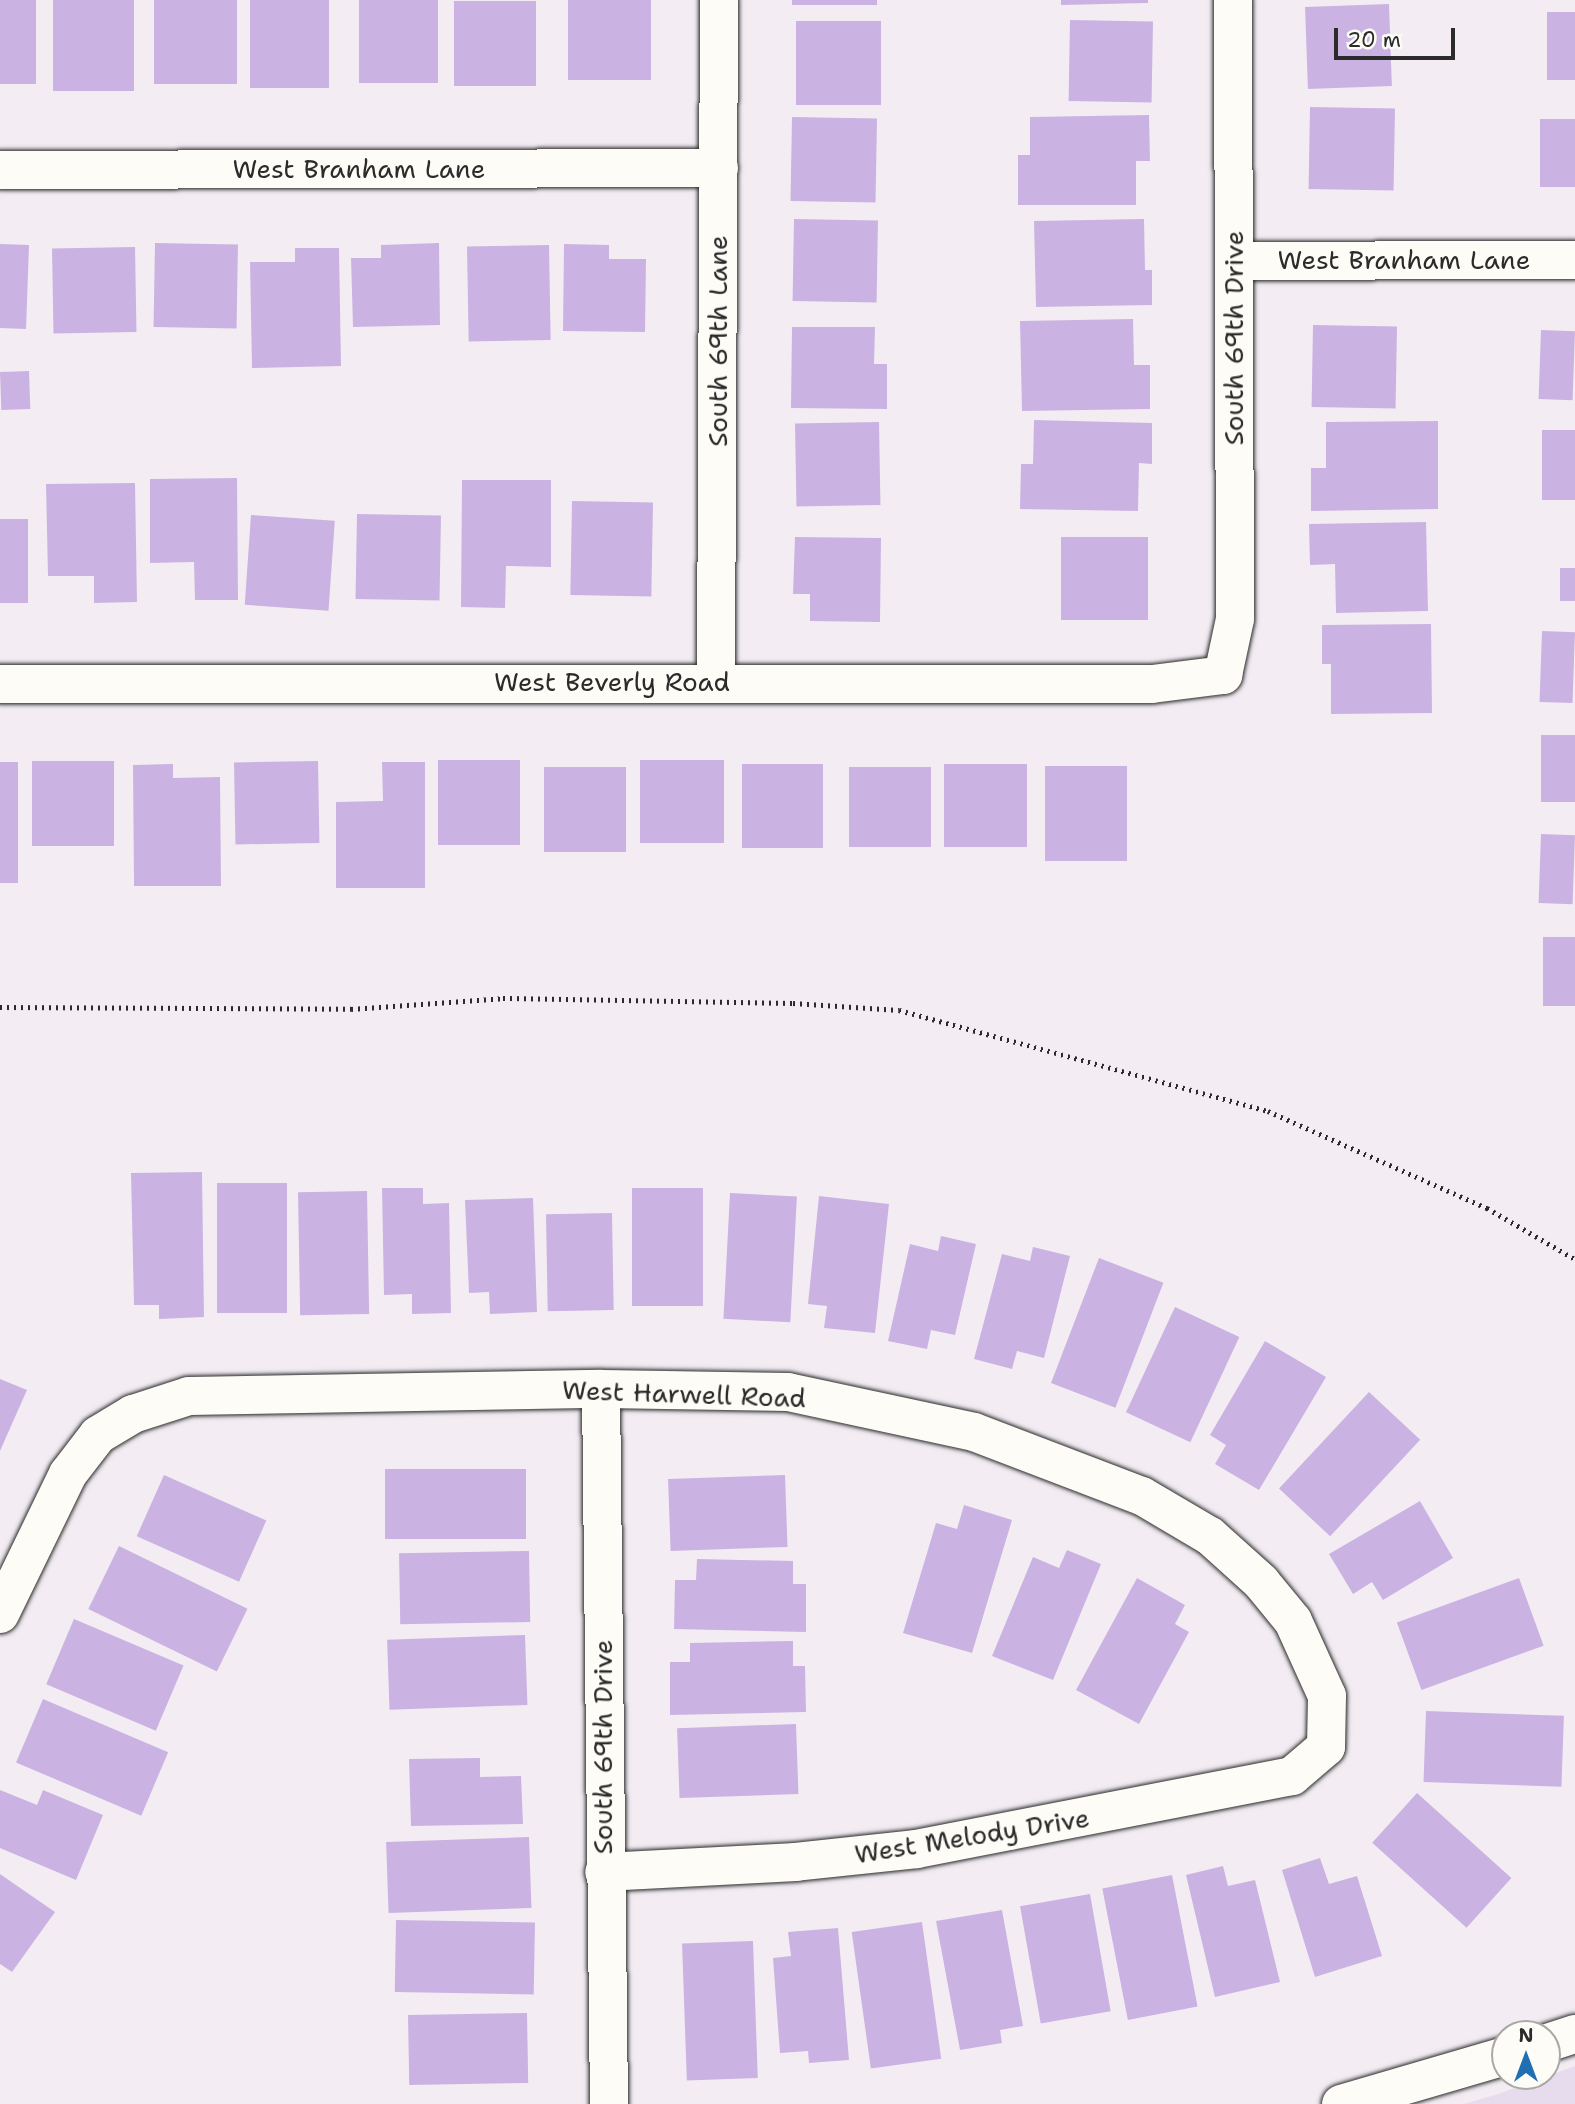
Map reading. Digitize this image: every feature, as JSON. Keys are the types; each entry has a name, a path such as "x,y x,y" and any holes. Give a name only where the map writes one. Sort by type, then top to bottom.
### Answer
{"street":[{"name":"South 69th Lane","path":"716,681 719,0"},
{"name":"South 69th Drive","path":"1223,675 1236,619 1233,0"},
{"name":"West Branham Lane","path":"0,170 719,168"},
{"name":"West Branham Lane","path":"1234,261 1575,260"},
{"name":"West Beverly Road","path":"0,684 716,681 1152,684 1223,675"},
{"name":"South 69th Drive","path":"601,1389 608,2104"},
{"name":"West Harwell Road","path":"3,1599 68,1474 98,1435 133,1414 189,1396 601,1389 788,1392 974,1432 1142,1496 1210,1536 1261,1582 1293,1621 1327,1696 1326,1747"},
{"name":"West Melody Drive","path":"604,1872 917,1849 1292,1776 1326,1747"},
{"path":"1341,2104 1491,2060"}],"path":[{"path":"0,1007 351,1009 503,999 793,1003 899,1010 1268,1111 1487,1208 1575,1259"}],"shaded area":[{"path":"1575,2066 1575,2104 1464,2104 1509,2090 1561,2090 1561,2071"}],"building":[{"path":"0,0 36,0 36,84 0,84"},
{"path":"53,0 134,0 134,91 53,91"},
{"path":"154,0 237,0 237,84 154,84"},
{"path":"250,0 329,0 329,88 250,88"},
{"path":"359,0 438,0 438,83 359,83"},
{"path":"568,0 651,0 651,80 568,80"},
{"path":"792,0 877,0 877,5 792,5"},
{"path":"1061,0 1148,0 1148,3 1061,5"},
{"path":"454,1 536,1 536,86 454,86"},
{"path":"1389,4 1392,86 1308,89 1305,7"},
{"path":"1547,12 1575,12 1575,80 1547,80"},
{"path":"1070,20 1153,21 1152,102 1069,101"},
{"path":"796,21 881,21 881,105 796,105"},
{"path":"1310,107 1395,108 1394,190 1309,189"},
{"path":"1149,115 1150,161 1136,161 1136,205 1018,205 1018,155 1030,155 1030,117"},
{"path":"792,117 877,118 876,202 791,201"},
{"path":"1540,119 1575,119 1575,187 1540,187"},
{"path":"794,219 878,220 877,302 793,301"},
{"path":"1144,219 1145,270 1152,270 1152,305 1036,307 1034,221"},
{"path":"155,243 238,244 237,328 154,327"},
{"path":"439,243 440,325 353,327 351,258 381,258 381,245"},
{"path":"0,244 29,245 26,329 0,328"},
{"path":"564,244 609,245 609,259 646,259 645,332 563,331"},
{"path":"549,245 551,340 469,341 467,246"},
{"path":"135,247 136,332 53,333 52,248"},
{"path":"295,248 339,248 341,366 252,368 250,262 295,262"},
{"path":"1133,319 1134,365 1150,365 1150,409 1022,411 1020,321"},
{"path":"1313,325 1397,326 1396,408 1312,407"},
{"path":"792,327 875,327 874,364 887,364 887,409 791,408"},
{"path":"1541,330 1575,331 1573,400 1539,399"},
{"path":"29,371 30,409 1,410 0,372"},
{"path":"1034,420 1152,423 1152,464 1139,463 1138,511 1020,509 1021,464 1033,464"},
{"path":"1438,421 1438,509 1311,511 1311,468 1326,468 1326,422"},
{"path":"879,422 880,505 796,506 795,423"},
{"path":"1542,430 1575,430 1575,500 1542,500"},
{"path":"237,478 238,600 195,600 194,562 150,563 150,479"},
{"path":"462,480 551,480 551,567 506,566 505,608 461,607"},
{"path":"135,483 137,602 94,603 94,576 48,576 46,484"},
{"path":"572,501 653,502 651,596 570,595"},
{"path":"357,514 441,515 440,600 356,599"},
{"path":"251,515 335,521 329,611 245,605"},
{"path":"0,519 28,519 28,603 0,603"},
{"path":"1426,522 1428,611 1336,613 1335,564 1310,565 1309,524"},
{"path":"795,537 881,538 880,622 810,621 810,594 793,594"},
{"path":"1061,537 1148,537 1148,620 1061,620"},
{"path":"1560,568 1575,568 1575,601 1560,601"},
{"path":"1431,624 1432,713 1331,714 1331,664 1322,664 1322,625"},
{"path":"1542,631 1575,632 1573,703 1540,702"},
{"path":"1541,735 1575,735 1575,802 1541,802"},
{"path":"438,760 520,760 520,845 438,845"},
{"path":"640,760 724,760 724,843 640,843"},
{"path":"32,761 114,761 114,846 32,846"},
{"path":"318,761 319,843 235,844 234,762"},
{"path":"0,762 18,762 18,883 0,883"},
{"path":"382,762 425,762 425,888 336,888 336,802 383,801"},
{"path":"173,764 173,778 220,777 221,886 134,886 133,765"},
{"path":"742,764 823,764 823,848 742,848"},
{"path":"944,764 1027,764 1027,847 944,847"},
{"path":"1045,766 1127,766 1127,861 1045,861"},
{"path":"544,767 626,767 626,852 544,852"},
{"path":"849,767 931,767 931,847 849,847"},
{"path":"1541,834 1575,835 1573,904 1539,903"},
{"path":"1543,937 1575,937 1575,1006 1543,1006"},
{"path":"202,1172 204,1317 159,1319 159,1305 134,1305 131,1173"},
{"path":"217,1183 287,1183 287,1313 217,1313"},
{"path":"382,1188 423,1188 423,1204 449,1203 451,1313 412,1314 412,1294 384,1295"},
{"path":"632,1188 703,1188 703,1306 632,1306"},
{"path":"367,1191 369,1314 300,1315 298,1192"},
{"path":"730,1193 797,1197 790,1322 723,1319"},
{"path":"819,1196 889,1204 875,1333 824,1328 827,1306 808,1304"},
{"path":"533,1198 537,1312 490,1314 489,1292 469,1293 465,1200"},
{"path":"612,1213 614,1310 548,1311 546,1214"},
{"path":"941,1236 976,1244 955,1335 931,1330 927,1349 888,1341 910,1244 938,1251"},
{"path":"1033,1247 1070,1256 1044,1358 1017,1351 1012,1369 974,1359 1002,1254 1030,1261"},
{"path":"1099,1258 1163,1283 1115,1408 1051,1383"},
{"path":"1175,1307 1239,1337 1190,1442 1126,1412"},
{"path":"1265,1341 1326,1377 1259,1490 1215,1464 1226,1445 1210,1435"},
{"path":"0,1379 27,1390 0,1451"},
{"path":"1369,1392 1420,1440 1330,1536 1279,1489"},
{"path":"385,1469 526,1469 526,1539 385,1539"},
{"path":"164,1475 266,1521 239,1582 137,1536"},
{"path":"785,1475 788,1547 671,1551 668,1479"},
{"path":"1420,1501 1453,1558 1383,1600 1372,1582 1353,1594 1329,1554"},
{"path":"964,1505 1012,1520 972,1653 903,1633 936,1523 957,1529"},
{"path":"119,1546 248,1609 217,1672 88,1609"},
{"path":"1067,1550 1101,1564 1053,1680 992,1656 1033,1557 1059,1568"},
{"path":"529,1551 530,1622 400,1624 399,1553"},
{"path":"697,1559 793,1561 793,1584 806,1584 806,1632 674,1629 675,1580 696,1580"},
{"path":"1137,1578 1185,1605 1175,1624 1189,1632 1139,1724 1076,1690"},
{"path":"1519,1578 1544,1646 1421,1690 1397,1622"},
{"path":"74,1619 184,1665 156,1731 46,1684"},
{"path":"525,1635 527,1705 390,1710 387,1640"},
{"path":"793,1641 793,1666 805,1666 806,1712 670,1715 670,1662 690,1662 690,1643"},
{"path":"43,1699 168,1752 141,1816 16,1763"},
{"path":"1426,1711 1564,1716 1561,1787 1424,1782"},
{"path":"796,1724 798,1794 680,1798 677,1728"},
{"path":"480,1758 480,1777 521,1776 523,1824 411,1826 409,1759"},
{"path":"0,1790 37,1805 43,1790 103,1815 76,1880 0,1848"},
{"path":"1417,1793 1511,1878 1467,1928 1372,1843"},
{"path":"529,1837 531,1908 389,1913 386,1842"},
{"path":"1320,1858 1329,1884 1357,1876 1382,1956 1315,1977 1282,1870"},
{"path":"1223,1866 1228,1886 1255,1880 1280,1982 1215,1997 1186,1875"},
{"path":"0,1874 55,1912 12,1972 0,1964"},
{"path":"1172,1875 1198,2007 1128,2020 1102,1889"},
{"path":"1090,1894 1111,2011 1041,2024 1020,1906"},
{"path":"1002,1910 1023,2026 1000,2030 1002,2043 960,2050 936,1921"},
{"path":"396,1920 535,1922 534,1994 395,1992"},
{"path":"922,1922 941,2059 871,2069 852,1932"},
{"path":"838,1928 849,2060 809,2063 808,2051 780,2053 773,1958 791,1956 788,1932"},
{"path":"753,1941 758,2078 687,2080 682,1943"},
{"path":"527,2013 528,2083 409,2085 408,2015"}]}
